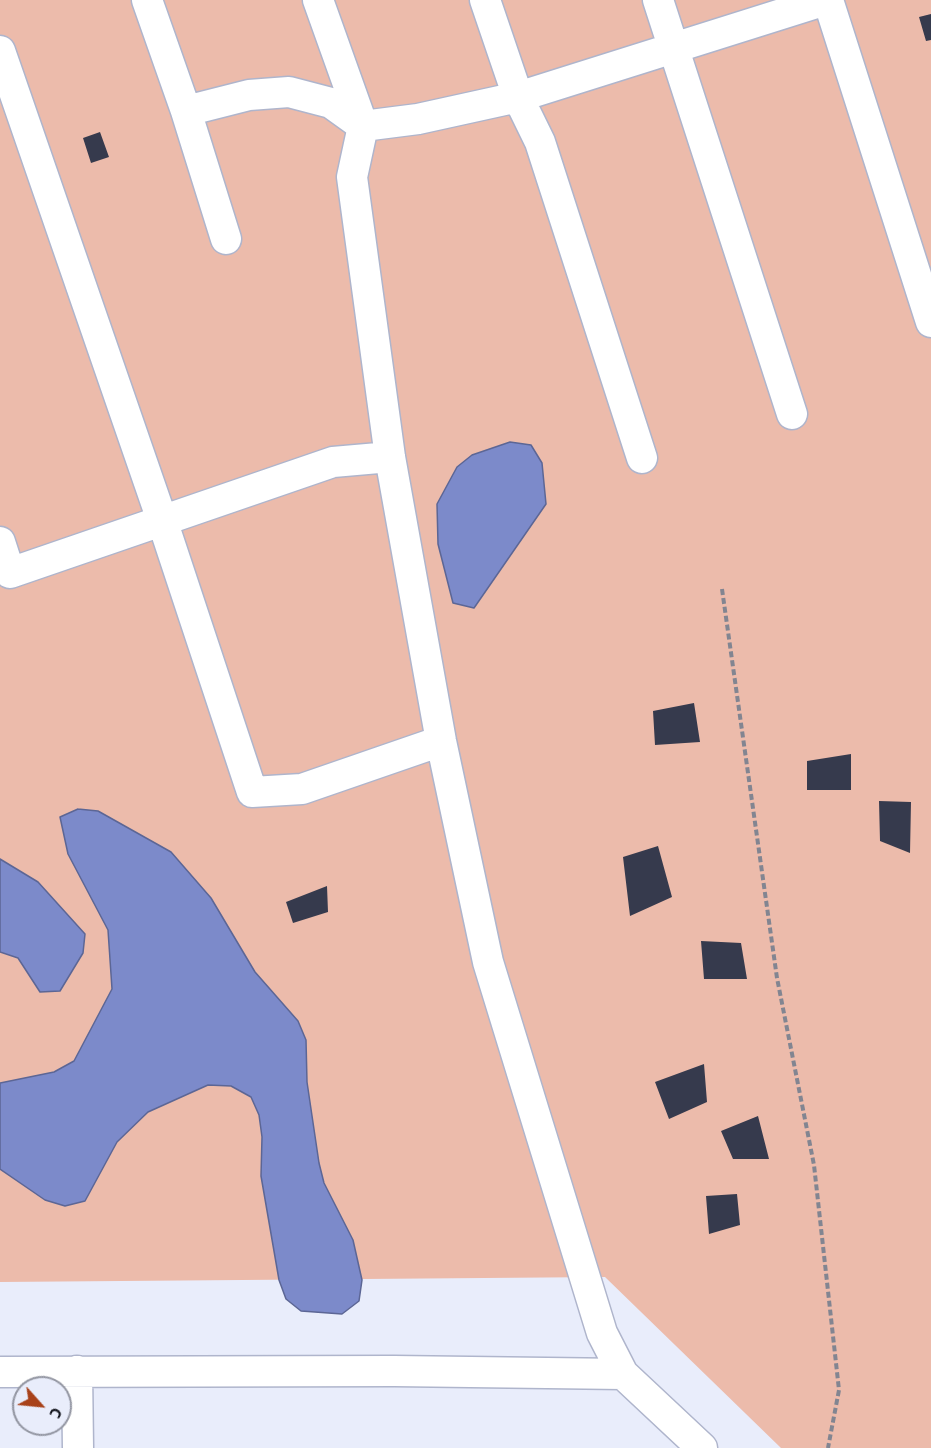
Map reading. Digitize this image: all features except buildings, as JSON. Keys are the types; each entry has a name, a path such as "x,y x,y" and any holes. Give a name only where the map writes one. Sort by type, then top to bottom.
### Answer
{"street":[{"path":"147,0 186,111 226,239"},
{"path":"318,0 363,126 352,177 390,458 441,741 488,962 602,1333 623,1374 702,1448"},
{"path":"485,0 518,97 540,142 642,458"},
{"path":"658,0 792,414"},
{"path":"186,111 249,95 289,92 331,103 363,126 418,119 518,97 827,0 931,322"},
{"path":"0,51 162,520 252,792 302,789 441,741"},
{"path":"0,542 10,573 333,462 390,458"},
{"path":"77,1371 78,1448"},
{"path":"0,1372 394,1371 623,1374"}],"path":[{"path":"722,589 777,978 814,1165 839,1389 828,1448"}],"shaded area":[{"path":"0,0 931,0 931,1448 781,1448 605,1277 0,1282"}],"water":[{"path":"510,442 531,445 542,463 546,504 474,608 453,603 438,544 437,504 457,467 472,455"},
{"path":"78,809 98,811 171,852 211,898 255,972 298,1021 306,1040 307,1082 319,1163 324,1183 353,1240 362,1280 359,1301 342,1314 301,1311 286,1299 279,1280 261,1176 262,1137 259,1115 251,1097 231,1086 208,1085 148,1112 117,1142 85,1201 65,1206 45,1200 0,1169 0,1083 54,1072 74,1061 112,989 108,930 68,854 60,817"},
{"path":"0,859 38,882 85,934 83,953 60,991 40,992 18,958 0,952"}]}
